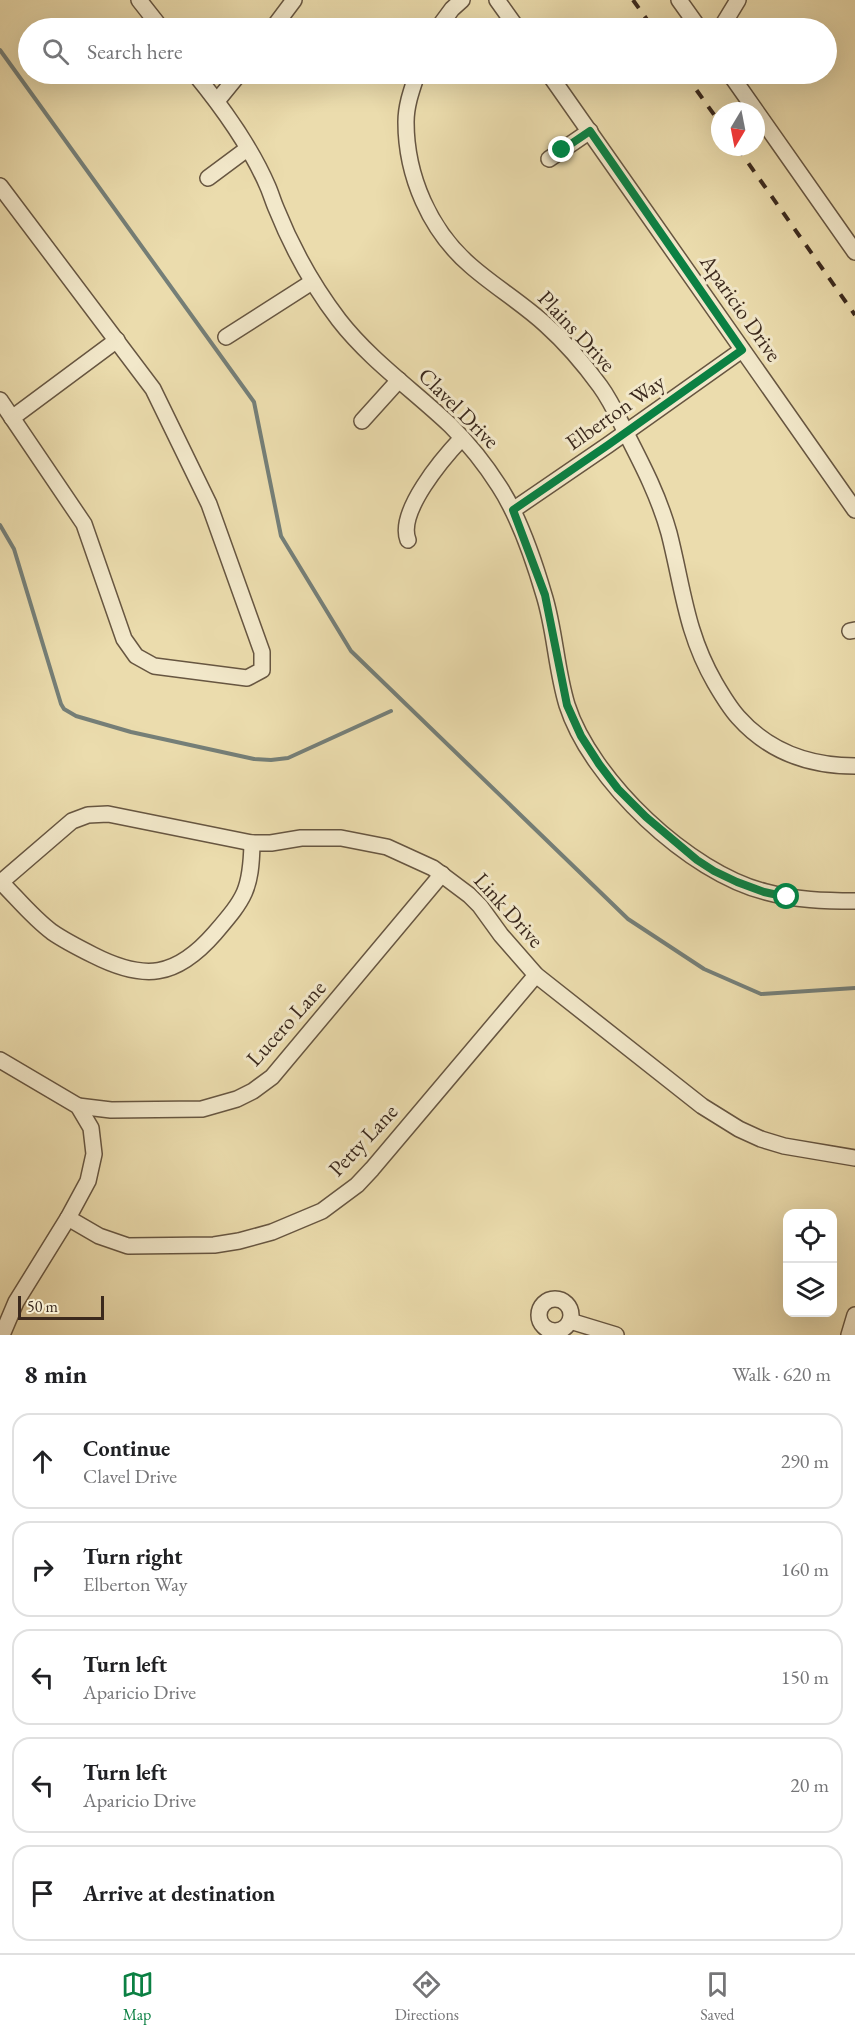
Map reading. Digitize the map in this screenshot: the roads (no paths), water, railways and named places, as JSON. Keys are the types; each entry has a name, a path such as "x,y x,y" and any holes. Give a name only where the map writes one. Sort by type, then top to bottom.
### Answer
{"street":[{"path":"139,0 153,18"},
{"path":"280,18 294,0"},
{"path":"445,18 462,0"},
{"path":"497,0 510,18"},
{"path":"679,0 692,18"},
{"path":"727,18 738,0"},
{"name":"Clavel Drive","path":"203,84 217,101 268,188 275,208 312,282 348,331 363,347 462,438 485,467 513,510 545,595 567,705 581,736 618,789 676,845 714,871 764,892 787,897 855,901"},
{"path":"217,101 231,84"},
{"name":"Plains Drive","path":"414,84 406,121 414,178 425,205 441,234 471,266 548,326 601,387 661,505 695,642 704,664 724,699 737,716 754,732 783,752 822,764 855,766"},
{"name":"Aparicio Drive","path":"556,84 855,510"},
{"path":"737,84 855,252"},
{"path":"549,159 590,131"},
{"path":"208,178 247,150"},
{"path":"0,186 153,388 209,504 262,652 262,670 248,678 154,666 136,656 123,639 84,524 0,399"},
{"path":"226,337 312,282"},
{"path":"12,418 117,340"},
{"name":"Elberton Way","path":"513,510 742,350"},
{"path":"362,421 399,380"},
{"path":"408,540 406,533 408,516 426,482 434,469 462,438"},
{"name":"Link Drive","path":"0,882 72,821 88,814 108,814 252,843 271,843 301,838 341,838 365,841 409,856 442,874 469,895 536,975 702,1106 739,1129 761,1139 783,1146 855,1158"},
{"path":"0,882 53,933 115,966 129,971 149,972 175,966 201,949 234,910 248,886 252,843"},
{"name":"Lucero Lane","path":"78,1106 111,1110 202,1109 237,1099 253,1091 272,1077 442,874"},
{"name":"Petty Lane","path":"68,1218 99,1236 128,1246 214,1245 272,1232 322,1211 357,1185 372,1170 536,975"},
{"path":"0,1060 78,1106 91,1128 94,1154 88,1181 16,1302 2,1335"},
{"path":"849,1335 855,1315"},
{"path":"570,1321 616,1335"}],"waterway":[{"path":"0,50 18,75"},
{"path":"25,84 254,402 281,536 351,651 628,919 704,969 761,994 855,988"},
{"path":"0,525 14,549 61,704 64,709 76,716 131,732 254,759 271,760 288,758 391,711"}],"railway":[{"path":"633,0 646,18"},
{"path":"692,84 711,110"},
{"path":"743,156 855,315"}]}
